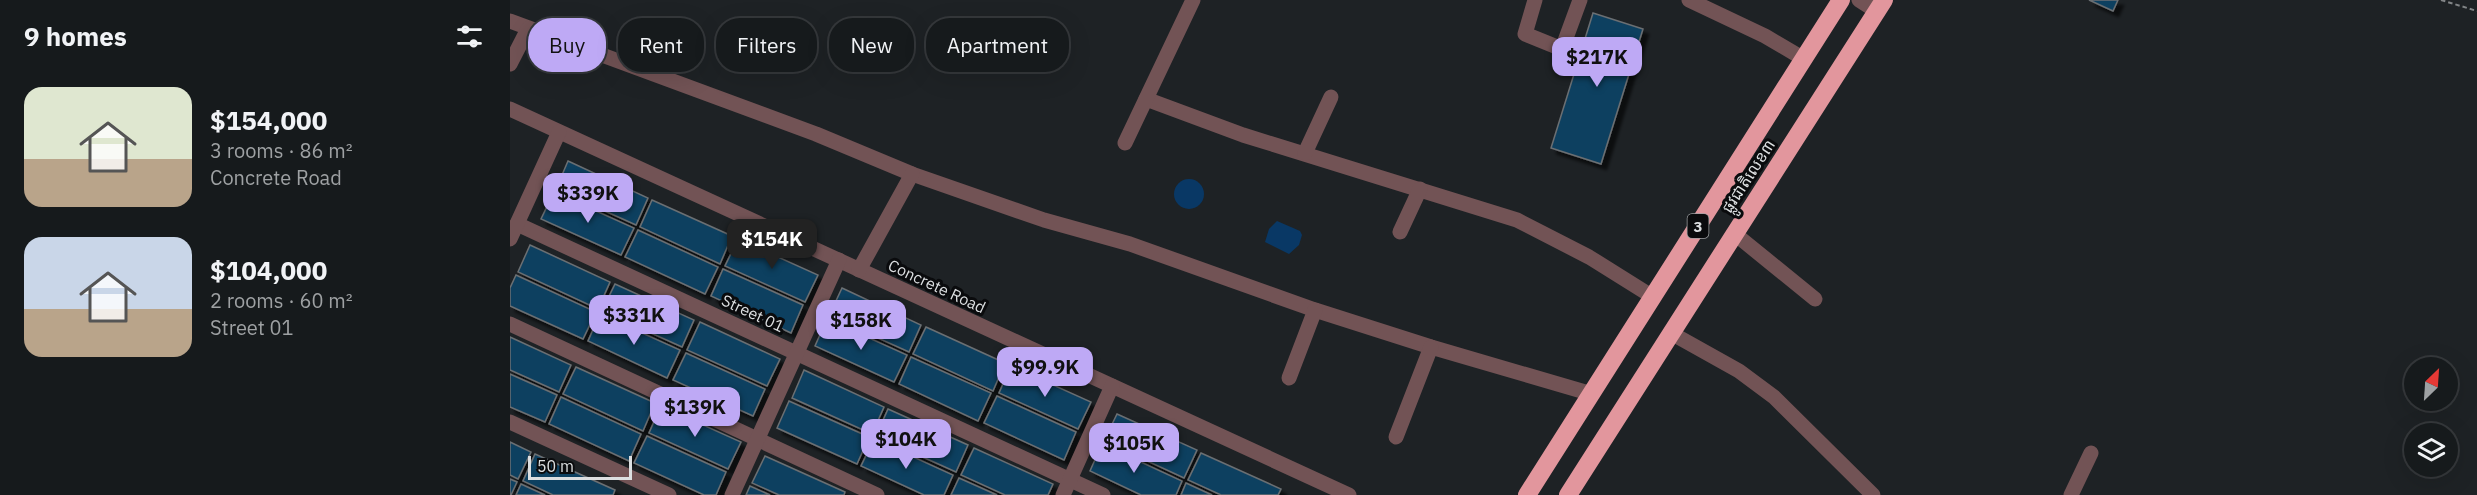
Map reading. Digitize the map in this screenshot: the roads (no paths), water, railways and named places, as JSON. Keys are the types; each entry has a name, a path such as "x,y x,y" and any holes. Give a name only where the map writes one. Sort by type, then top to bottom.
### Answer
{"highway":[{"name":"ផ្លូវជាតិលេខ៣","path":"1527,495 1841,0"},
{"name":"ផ្លូវជាតិលេខ៣","path":"1568,495 1880,6"}],"street":[{"path":"1125,143 1193,0"},
{"path":"1535,0 1525,34 1562,49 1580,0"},
{"path":"1689,0 1765,36 1804,59"},
{"path":"1859,0 1880,6"},
{"path":"510,21 528,29 510,64"},
{"path":"606,57 816,134 912,174 1044,220 1130,244 1315,310 1431,347 1592,394"},
{"path":"1305,153 1331,98"},
{"path":"1146,99 1243,135 1517,220 1589,257 1653,297"},
{"name":"Concrete Road","path":"510,109 1349,495"},
{"path":"510,239 559,132"},
{"path":"859,270 912,174"},
{"path":"1400,232 1420,189"},
{"name":"Street 01","path":"517,224 1103,495"},
{"path":"1735,234 1815,299"},
{"path":"732,495 839,260"},
{"path":"1289,378 1315,310"},
{"path":"510,324 877,495"},
{"path":"1671,333 1739,371 1774,396 1873,495"},
{"path":"1396,436 1431,347"},
{"path":"1063,495 1112,386"},
{"path":"510,422 669,495"},
{"path":"2071,495 2091,453"}],"water":[{"path":"1189,179 1195,180 1203,188 1203,200 1195,208 1189,209 1183,208 1175,200 1174,194 1175,188 1183,180"},
{"path":"1277,221 1300,231 1302,235 1299,245 1289,254 1265,242 1269,229"}]}
